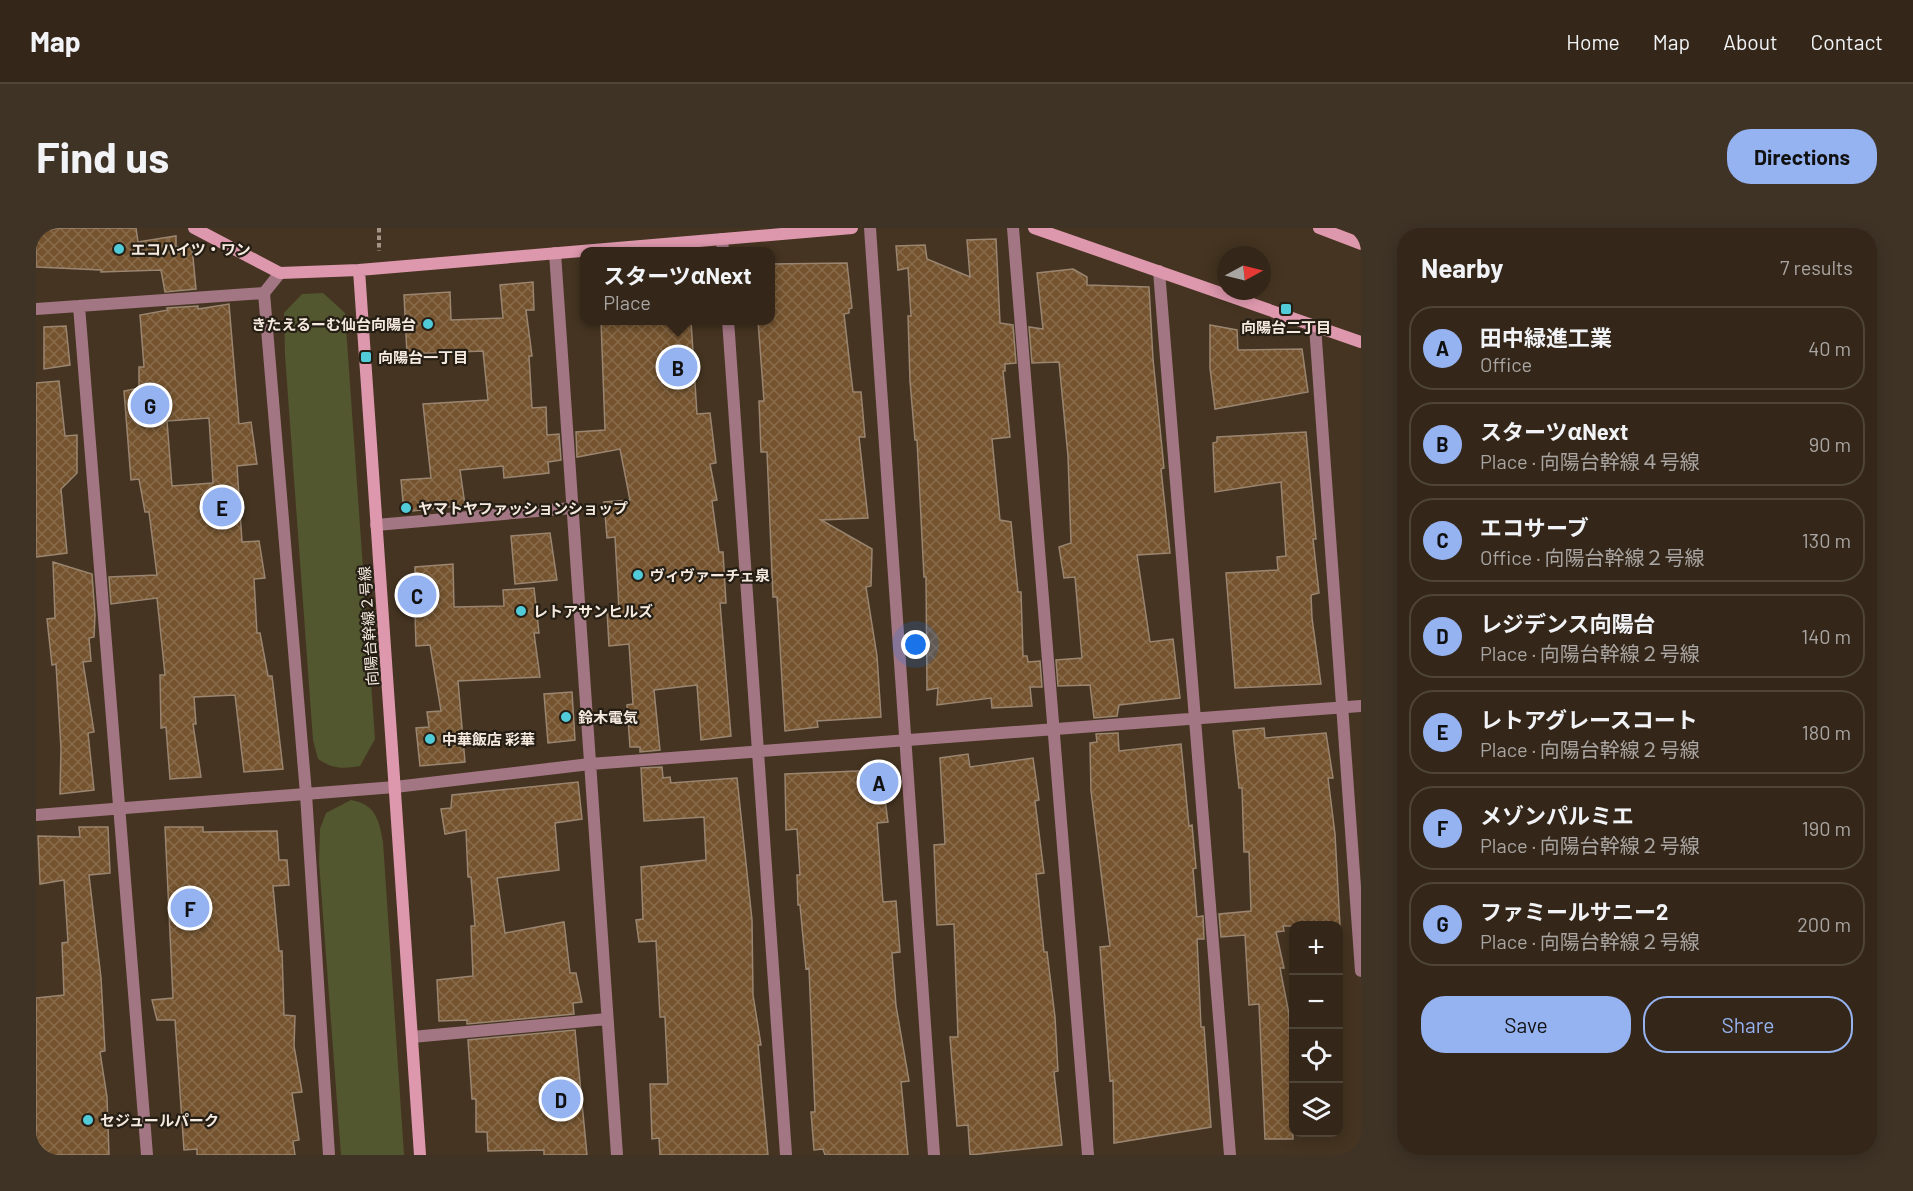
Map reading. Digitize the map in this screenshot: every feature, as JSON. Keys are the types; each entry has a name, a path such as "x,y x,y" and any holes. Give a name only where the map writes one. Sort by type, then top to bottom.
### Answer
{"street":[{"path":"194,228 280,273 359,270 580,252"},
{"path":"681,247 723,245 852,228"},
{"path":"870,228 934,1155"},
{"path":"1013,228 1088,1155"},
{"path":"1034,228 1361,342"},
{"path":"1319,228 1361,244"},
{"path":"555,253 617,1155"},
{"name":"向陽台幹線２号線","path":"359,270 420,1155"},
{"path":"1159,271 1230,1155"},
{"path":"280,273 264,293 306,794 329,1155"},
{"path":"36,309 264,293"},
{"path":"79,306 147,1155"},
{"path":"728,325 786,1155"},
{"path":"1315,326 1361,971"},
{"path":"376,525 572,507"},
{"path":"36,815 395,787 590,764 1361,706"},
{"path":"412,1037 608,1019"}],"green space":[{"path":"323,293 345,313 375,739 360,766 348,768 333,766 318,759 313,740 285,355 284,313 302,294"},
{"path":"351,800 371,809 380,826 383,842 404,1155 341,1155 319,862 320,829 326,813"}],"building":[{"path":"61,228 136,228 138,242 176,236 176,247 192,247 196,289 165,292 161,270 101,272 101,270 36,267 36,231"},
{"path":"996,239 1000,323 1013,325 1016,363 1005,364 1005,371 1003,371 1010,437 992,439 1000,520 1011,522 1018,592 1021,592 1023,656 1027,656 1028,662 1040,661 1042,687 1030,687 1032,706 992,708 991,698 937,705 938,688 927,690 926,577 924,577 917,440 915,440 910,381 908,316 911,316 908,268 898,270 896,246 925,245 927,259 970,277 967,240"},
{"path":"847,263 852,308 849,309 849,313 844,314 853,392 861,392 865,437 859,437 868,518 821,520 872,549 871,586 866,587 877,656 881,717 817,721 818,727 785,731 777,597 773,597 767,452 761,452 759,401 764,401 758,325 775,325 775,264"},
{"path":"1073,269 1087,277 1087,285 1149,287 1153,359 1164,468 1161,469 1170,553 1137,555 1150,642 1173,639 1180,698 1119,705 1117,716 1094,718 1090,685 1058,686 1056,660 1082,658 1075,577 1064,578 1059,547 1071,543 1068,456 1059,362 1032,363 1029,327 1043,329 1037,273"},
{"path":"533,282 534,310 526,310 532,356 529,356 532,408 546,407 547,435 559,434 561,460 548,462 549,473 504,478 503,466 460,470 465,505 404,512 401,480 431,478 423,404 488,400 483,351 407,354 404,295 450,292 451,320 503,318 500,285"},
{"path":"229,304 239,424 251,422 257,464 237,466 242,542 259,541 265,578 254,579 257,633 260,633 268,676 272,676 283,769 244,772 235,695 194,697 196,724 193,724 201,777 170,779 166,727 161,728 160,675 165,675 157,598 111,604 109,577 157,575 149,512 145,512 139,479 131,480 124,391 139,388 139,367 144,367 140,315 168,310 167,308 198,306 198,309","holes":["209,418 213,483 172,486 167,421"]},
{"path":"601,325 691,325 697,414 710,413 716,463 710,464 717,500 712,501 719,552 723,552 726,603 720,603 731,736 701,740 697,685 654,690 660,750 640,752 640,747 630,747 627,705 633,704 629,644 609,646 607,610 619,609 615,537 607,538 604,502 630,500 620,449 577,457 576,432 605,430"},
{"path":"1210,325 1237,330 1238,350 1302,349 1308,392 1215,409 1210,368"},
{"path":"66,326 70,365 44,369 44,327"},
{"path":"59,381 65,436 77,435 77,473 61,489 67,553 36,557 36,383"},
{"path":"1306,432 1319,593 1311,595 1312,618 1321,684 1235,688 1226,573 1278,570 1277,557 1286,556 1281,482 1215,492 1213,443 1217,442 1217,437"},
{"path":"550,533 557,580 515,584 511,536"},
{"path":"53,562 92,574 95,615 94,637 89,638 91,661 83,662 94,732 88,733 94,790 60,794 61,749 56,664 52,665 47,619 55,618"},
{"path":"453,564 454,607 504,606 503,590 534,588 539,633 534,633 540,677 458,681 465,762 420,766 416,728 429,727 427,712 441,711 430,645 416,646 415,613 408,613 405,581 415,579 415,567"},
{"path":"572,692 575,740 548,743 544,694"},
{"path":"1264,728 1265,738 1326,733 1333,778 1328,778 1335,834 1340,921 1289,921 1289,926 1283,926 1284,931 1276,932 1284,968 1280,968 1289,1014 1289,1137 1293,1139 1265,1139 1259,1004 1249,1005 1245,935 1221,937 1219,914 1251,911 1249,852 1244,852 1242,788 1239,788 1233,731"},
{"path":"1118,733 1119,751 1181,744 1189,826 1192,825 1196,868 1193,869 1197,917 1203,916 1204,939 1197,939 1201,1027 1204,1027 1211,1127 1114,1143 1113,1080 1110,1081 1100,947 1110,946 1091,791 1090,743 1097,742 1096,734"},
{"path":"968,754 970,767 1033,758 1039,800 1035,801 1044,873 1036,874 1044,952 1047,952 1055,1017 1058,1071 1054,1072 1062,1145 970,1155 968,1125 957,1126 950,1037 958,1037 954,924 937,925 934,845 945,844 940,758"},
{"path":"662,767 663,778 670,777 671,783 737,778 752,920 753,995 761,1045 758,1045 768,1155 660,1155 659,1138 652,1139 650,1084 668,1084 665,1017 660,1017 656,941 639,942 636,920 643,919 641,867 706,860 704,817 644,821 641,768"},
{"path":"881,770 888,822 877,823 883,902 896,901 900,952 892,953 896,1006 909,1081 901,1082 908,1155 825,1155 823,1149 814,1150 811,1112 815,1112 809,968 806,969 800,905 798,905 797,875 800,875 797,829 786,830 785,774"},
{"path":"578,782 582,819 555,823 559,870 497,878 505,933 564,922 570,973 576,973 582,1002 573,1003 574,1014 467,1024 467,1020 439,1021 437,980 473,976 471,926 475,926 471,877 468,877 466,830 445,834 441,809 451,808 452,795"},
{"path":"79,827 108,827 110,873 89,875 101,978 105,1051 100,1052 107,1097 109,1155 36,1155 36,998 64,995 62,943 68,942 64,880 40,884 38,836 80,837"},
{"path":"165,827 203,827 203,832 277,831 279,860 287,860 289,885 273,886 279,951 282,951 284,1015 295,1016 294,1046 302,1092 292,1093 299,1140 293,1141 295,1155 197,1155 197,1149 184,1150 175,1020 157,1020 152,1000 173,998"},
{"path":"575,1030 587,1155 544,1155 544,1150 488,1151 487,1132 476,1132 476,1099 472,1099 468,1040"}],"place":[{"name":"エコハイツ・ワン","path":"119,249"},
{"name":"向陽台二丁目","path":"1286,309"},
{"name":"きたえるーむ仙台向陽台","path":"428,324"},
{"name":"向陽台一丁目","path":"366,357"},
{"name":"スターツαNext","path":"678,367"},
{"name":"ファミールサニー2","path":"150,405"},
{"name":"レトアグレースコート","path":"222,507"},
{"name":"ヤマトヤファッションショップ","path":"406,508"},
{"name":"ヴィヴァーチェ泉","path":"638,575"},
{"name":"エコサーブ","path":"417,595"},
{"name":"レトアサンヒルズ","path":"521,611"},
{"name":"鈴木電気","path":"566,717"},
{"name":"中華飯店 彩華","path":"430,739"},
{"name":"田中緑進工業","path":"879,782"},
{"name":"メゾンパルミエ","path":"190,908"},
{"name":"レジデンス向陽台","path":"561,1099"},
{"name":"セジュールパーク","path":"88,1120"}]}
